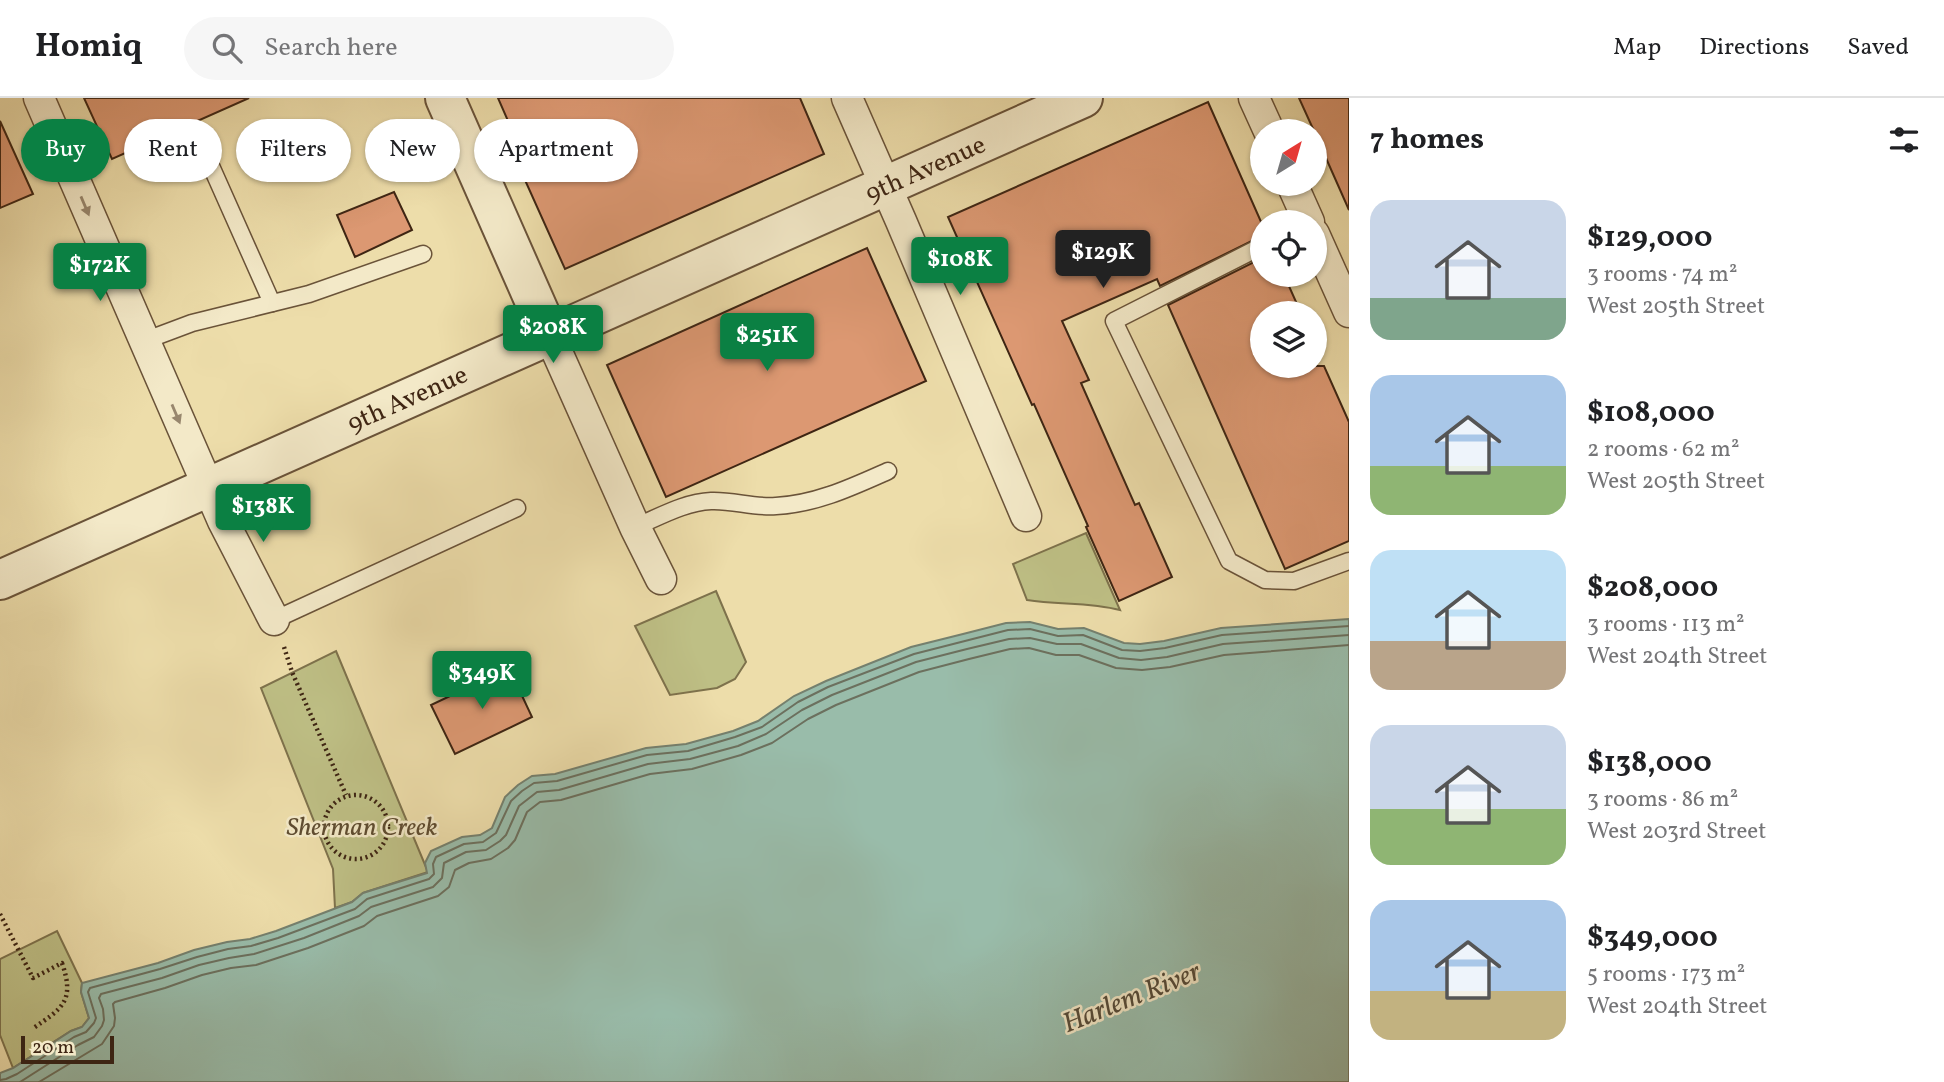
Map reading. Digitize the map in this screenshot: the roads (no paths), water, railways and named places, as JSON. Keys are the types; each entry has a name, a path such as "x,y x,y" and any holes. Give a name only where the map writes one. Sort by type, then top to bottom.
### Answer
{"street":[{"path":"38,98 208,488 274,620"},
{"path":"445,98 635,527 661,579"},
{"path":"847,98 1026,516"},
{"name":"9th Avenue","path":"0,580 1083,98"},
{"path":"1254,98 1264,119"},
{"path":"1327,263 1349,312"}],"lane":[{"path":"218,182 272,303"},
{"path":"1250,252 1114,321 1228,561 1265,580 1294,581 1349,561"},
{"path":"144,341 192,323 309,294 423,254"},
{"path":"635,527 697,502 715,501 747,506 800,503 829,496 888,471"},
{"path":"274,620 517,508"}],"water":[{"name":"Harlem River","path":"1349,619 1349,1082 0,1082 0,1073 82,1027 89,1018 81,992 82,983 158,963 194,950 276,931 352,902 363,893 427,873 425,863 431,851 462,837 480,835 492,828 505,797 532,776 555,774 646,748 686,744 733,731 758,721 794,696 911,647 1006,623 1030,622 1058,629 1084,628 1124,643 1140,644 1221,628"}],"park label":[{"name":"Sherman Creek","path":"362,826"}]}
